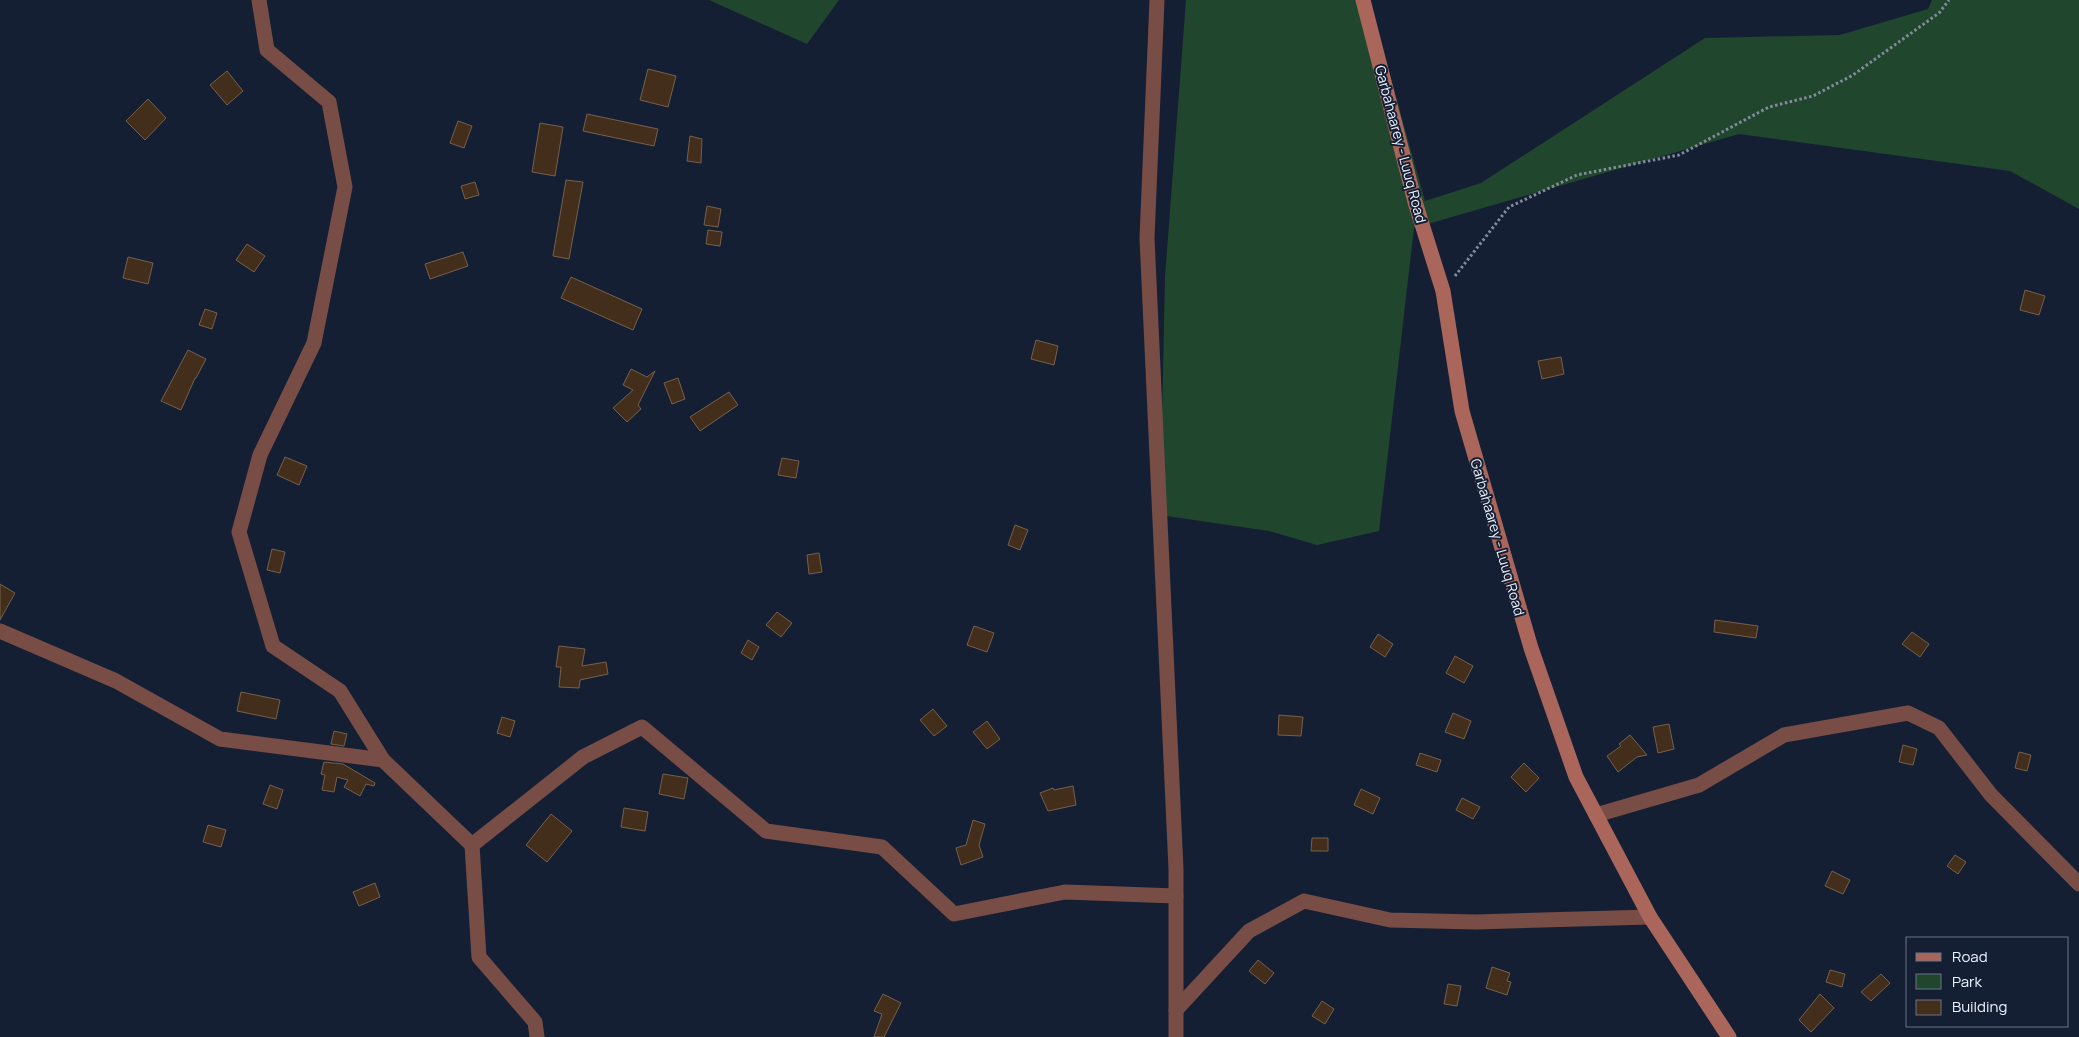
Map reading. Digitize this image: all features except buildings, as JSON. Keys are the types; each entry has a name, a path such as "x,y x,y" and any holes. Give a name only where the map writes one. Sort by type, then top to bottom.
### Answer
{"street":[{"path":"259,0 267,50 328,102 346,187 314,344 260,455 239,532 274,646 340,690 383,760 472,845 479,957 535,1022 537,1037"},
{"path":"1157,0 1147,238 1176,896 1176,1037"},
{"name":"Garbahaarey - Luuq Road","path":"1363,0 1415,202 1443,291 1462,411 1531,648 1576,777 1650,917 1729,1037"},
{"path":"0,631 116,681 220,739 383,760"},
{"path":"1596,815 1699,785 1784,735 1908,713 1938,728 1991,794 2079,884"},
{"path":"472,845 583,757 642,727 766,832 882,847 954,914 1065,892 1176,896"},
{"path":"1176,1010 1249,931 1304,901 1390,920 1476,922 1650,917"}],"path":[{"path":"1443,291 1509,207 1577,175 1678,155 1769,107 1813,96 1853,75 1939,14 1950,0"}],"green space":[{"path":"709,0 839,0 807,44"},
{"path":"1186,0 1369,0 1425,201 1481,183 1705,38 1840,35 1928,9 1932,0 2079,0 2079,209 2010,171 1739,134 1414,228 1379,531 1317,545 1269,531 1160,515 1165,277"}]}
